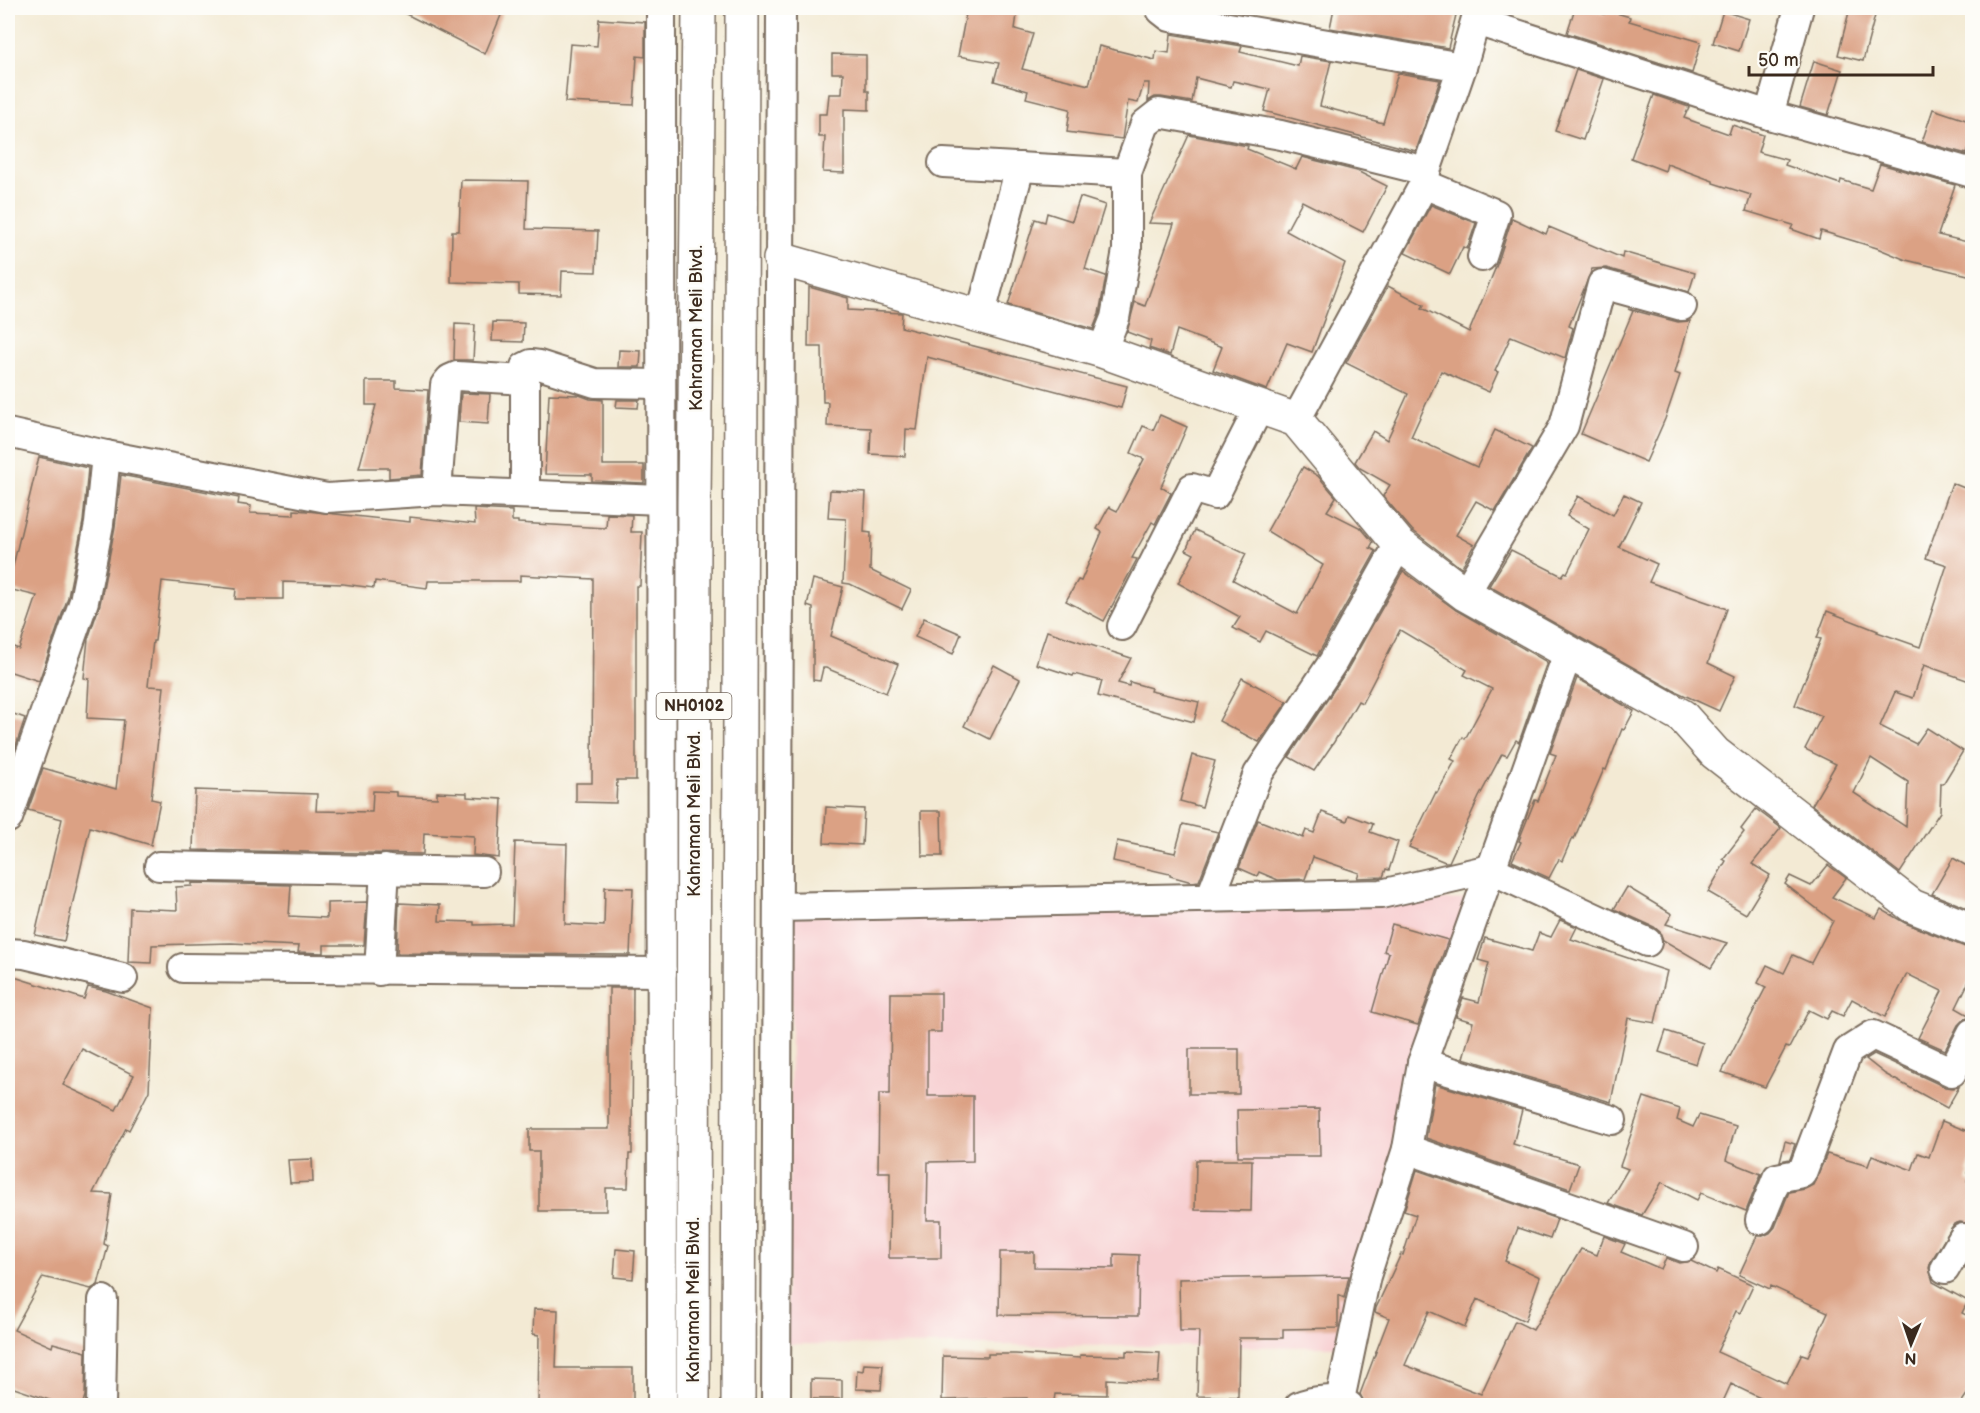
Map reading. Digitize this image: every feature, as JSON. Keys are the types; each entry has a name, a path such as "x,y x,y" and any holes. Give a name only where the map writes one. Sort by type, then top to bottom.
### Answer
{"main road":[{"name":"Kahraman Meli Blvd.","path":"693,1406 694,513 699,8"},
{"name":"NH0102","path":"738,1406 742,8"},
{"path":"780,259 1102,351 1296,420 1399,544 1465,594 1682,716 1715,753 1912,906 1972,930"}],"street":[{"path":"661,8 662,1406"},
{"path":"776,1406 781,8"},
{"path":"1160,8 1170,17 1462,67"},
{"path":"1769,115 1799,8"},
{"path":"1296,420 1425,178 1478,14 1769,115 1972,173"},
{"path":"1102,351 1116,318 1127,250 1127,173 1145,124 1159,114 1281,135 1425,178 1496,214 1482,257"},
{"path":"943,164 1127,173"},
{"path":"980,317 1020,167"},
{"path":"1465,594 1564,426 1602,284 1682,306"},
{"path":"525,493 525,367 539,364 595,383 661,384"},
{"path":"437,491 445,385 457,376 524,380"},
{"path":"1122,626 1192,488 1215,495 1260,406"},
{"path":"8,436 327,498 437,491 661,500"},
{"path":"8,818 84,601 99,524 106,455"},
{"path":"1211,897 1258,774 1333,662 1399,544"},
{"path":"1299,1406 1307,1402 1345,1403 1366,1276 1407,1149 1422,1063 1568,653"},
{"path":"159,866 484,872"},
{"path":"379,971 385,869"},
{"path":"778,907 1381,894 1490,869 1647,942"},
{"path":"8,954 24,954 123,978"},
{"path":"183,968 662,972"},
{"path":"1760,1220 1777,1178 1802,1173 1848,1051 1873,1035 1952,1072 1972,1033"},
{"path":"1422,1063 1612,1120"},
{"path":"1407,1149 1684,1247"},
{"path":"1945,1269 1964,1238 1972,1242"},
{"path":"101,1406 103,1300"}],"shaded area":[{"path":"1474,899 1347,1347 786,1344 793,916"}],"building":[{"path":"394,8 504,8 485,54"},
{"path":"967,8 1018,8 1015,29 1033,34 1022,69 1089,85 1099,46 1155,60 1156,51 1169,53 1171,34 1242,46 1240,52 1298,66 1300,56 1331,61 1320,106 1383,123 1398,73 1440,80 1416,151 1264,111 1270,89 1233,81 1231,87 1196,78 1192,102 1161,97 1148,101 1149,83 1144,83 1138,103 1128,101 1122,139 1067,132 1070,109 1026,98 1028,91 994,81 999,63 958,56"},
{"path":"1334,8 1424,8 1456,15 1448,48 1330,28"},
{"path":"1575,8 1584,8 1604,14 1606,10 1630,17 1629,21 1701,42 1692,73 1567,33"},
{"path":"1850,8 1877,8 1863,61 1838,55"},
{"path":"1723,11 1749,19 1739,51 1713,43"},
{"path":"599,19 645,22 645,57 637,56 634,105 565,102 570,44 597,46"},
{"path":"832,54 866,55 866,91 869,91 869,110 844,109 844,173 823,172 825,137 819,137 819,114 827,114 829,94 842,94 843,73 832,73"},
{"path":"1814,61 1842,70 1828,115 1800,107"},
{"path":"1576,70 1604,79 1583,140 1555,131"},
{"path":"1654,95 1689,107 1684,118 1729,134 1732,125 1763,135 1758,152 1787,160 1785,165 1840,184 1841,180 1871,189 1880,164 1955,185 1938,235 1972,243 1972,276 1906,260 1877,248 1821,231 1819,239 1791,229 1793,225 1746,211 1751,195 1713,183 1713,181 1667,164 1665,171 1631,158"},
{"path":"1933,109 1972,122 1972,138 1967,154 1922,142"},
{"path":"1189,135 1248,146 1247,149 1296,169 1302,157 1357,171 1387,186 1363,232 1302,201 1286,231 1345,263 1312,352 1287,343 1267,390 1213,370 1222,347 1177,330 1170,355 1149,348 1151,341 1127,332 1135,302 1145,306 1174,224 1149,223"},
{"path":"461,180 528,181 526,229 598,231 596,272 562,271 561,295 519,294 519,284 451,282 452,231 459,231"},
{"path":"1080,197 1105,205 1085,269 1106,276 1099,314 1093,329 1008,305 1035,219 1045,222 1047,213 1072,221"},
{"path":"1431,205 1476,223 1467,249 1463,247 1450,274 1405,253"},
{"path":"1512,218 1546,234 1549,227 1622,258 1623,252 1695,273 1689,292 1606,268 1592,269 1569,326 1573,328 1565,358 1511,336 1495,371 1498,372 1489,392 1441,371 1411,437 1477,467 1495,430 1532,448 1495,511 1476,501 1456,535 1474,545 1461,568 1412,530 1383,496 1390,485 1360,468 1355,462 1373,431 1387,440 1408,394 1346,363 1388,286 1424,305 1422,308 1469,332 1498,262"},
{"path":"809,287 848,298 848,310 902,313 901,327 1127,386 1121,408 927,357 917,430 906,429 905,456 870,454 871,428 827,426 828,402 823,402 822,347 808,347"},
{"path":"1628,309 1678,322 1690,321 1675,373 1680,375 1665,419 1646,462 1581,434 1633,311"},
{"path":"493,322 524,323 523,342 492,341"},
{"path":"455,324 475,325 473,360 454,360"},
{"path":"619,350 641,351 640,367 618,367"},
{"path":"366,381 396,381 396,388 428,390 422,475 389,478 389,468 359,468 376,405 366,405"},
{"path":"461,393 490,394 488,424 459,422"},
{"path":"549,394 579,395 603,400 603,465 644,465 644,483 592,481 592,475 545,474"},
{"path":"617,400 639,400 638,408 616,407"},
{"path":"1160,415 1187,427 1161,487 1171,493 1155,524 1152,522 1132,558 1137,559 1104,621 1066,601 1078,580 1081,581 1102,532 1097,529 1109,507 1117,511 1144,459 1131,453 1143,426 1153,430"},
{"path":"39,457 88,468 83,522 68,597 39,681 8,671 8,645 19,649 37,596 8,589 8,565 13,566"},
{"path":"1303,467 1318,476 1336,497 1327,511 1361,528 1373,542 1370,548 1376,551 1317,656 1266,631 1260,642 1233,628 1240,617 1178,583 1194,554 1186,550 1195,530 1246,554 1233,580 1297,614 1323,565 1267,531"},
{"path":"121,475 239,498 238,504 251,506 250,513 294,515 294,510 410,522 410,517 475,524 474,509 512,511 512,521 518,521 518,523 606,528 607,514 632,515 631,532 642,532 640,586 636,586 636,780 617,780 616,803 576,802 576,783 592,783 593,579 520,575 520,581 428,581 427,588 375,581 374,588 343,584 283,582 283,599 235,599 236,589 162,581 148,686 164,687 151,799 160,801 151,845 90,827 64,941 35,935 62,819 28,810 43,768 116,789 124,720 87,718 89,679 84,678 88,639 100,604 115,527"},
{"path":"1952,483 1972,491 1972,682 1924,665 1913,698 1895,692 1880,726 1916,744 1927,728 1963,751 1943,784 1941,783 1940,812 1900,873 1812,805 1836,764 1805,749 1822,716 1795,705 1821,639 1817,638 1827,611 1920,647 1947,565 1926,558","holes":["1871,758 1908,782 1906,827 1854,793"]},
{"path":"830,490 866,492 864,532 871,533 870,570 911,590 902,609 850,584 843,583 846,519 828,518"},
{"path":"1624,494 1641,502 1619,547 1657,564 1649,582 1727,609 1708,663 1735,676 1719,711 1673,690 1489,586 1511,550 1562,576 1565,572 1567,573 1589,529 1567,516 1578,496 1613,515"},
{"path":"1403,571 1456,610 1547,662 1519,742 1516,740 1507,756 1502,754 1449,862 1409,847 1436,792 1455,761 1451,759 1463,737 1465,739 1492,689 1464,675 1467,670 1400,630 1362,703 1358,701 1314,771 1289,757 1347,670"},
{"path":"813,579 843,587 831,636 898,664 886,693 826,668 823,668 820,681 813,680 813,608 807,606"},
{"path":"924,618 961,634 953,654 915,637"},
{"path":"1047,631 1131,658 1118,683 1129,686 1130,682 1151,688 1150,691 1199,702 1194,722 1098,696 1102,681 1074,674 1073,676 1036,664"},
{"path":"994,665 1020,679 990,739 964,726"},
{"path":"1242,678 1287,702 1259,742 1219,721"},
{"path":"1577,678 1634,711 1624,730 1622,729 1574,839 1572,838 1562,861 1559,859 1549,878 1512,861 1535,800 1538,801 1556,755 1550,753"},
{"path":"8,712 25,718 8,770"},
{"path":"1192,755 1215,761 1202,807 1180,801"},
{"path":"195,790 317,794 316,811 372,812 373,791 396,792 396,796 437,798 437,792 467,793 467,797 502,799 499,858 473,855 474,836 424,833 423,854 193,850"},
{"path":"826,807 864,809 862,845 824,843"},
{"path":"1756,809 1781,828 1752,864 1770,875 1746,914 1708,892 1726,861 1723,859 1744,832 1741,829"},
{"path":"921,811 941,811 942,856 922,856"},
{"path":"1322,812 1347,821 1349,815 1373,824 1370,832 1398,842 1389,870 1386,869 1383,877 1357,878 1359,873 1313,857 1305,879 1278,880 1259,872 1257,876 1239,868 1258,820 1303,838 1306,830 1314,833"},
{"path":"1183,824 1218,832 1199,881 1192,882 1170,876 1170,874 1113,861 1117,841 1175,853"},
{"path":"515,842 567,844 565,924 604,926 605,887 633,888 630,955 397,953 399,903 440,905 439,921 474,922 474,925 512,924"},
{"path":"1953,858 1972,869 1970,909 1932,894"},
{"path":"1828,865 1846,878 1832,897 1876,918 1881,909 1905,923 1972,948 1972,975 1956,1008 1972,1017 1964,1019 1958,1025 1945,1050 1918,1038 1942,991 1907,974 1885,1017 1852,999 1843,1016 1832,1011 1827,1019 1809,1010 1765,1087 1722,1072 1766,987 1758,983 1767,965 1784,973 1793,955 1811,963 1833,921 1785,884 1790,876 1811,886"},
{"path":"192,883 291,885 289,916 327,918 327,903 367,902 364,945 324,945 324,953 298,952 299,946 231,943 152,945 151,963 128,962 130,908 177,910 176,887 192,886"},
{"path":"1627,887 1672,914 1666,924 1727,943 1711,968 1663,940 1660,932 1654,927 1614,909"},
{"path":"1560,920 1577,927 1571,939 1667,971 1655,1023 1628,1018 1611,1102 1463,1058 1473,1022 1456,1017 1463,998 1479,1002 1489,963 1478,960 1485,938 1532,951 1539,933 1551,937"},
{"path":"1392,924 1448,940 1418,1025 1372,1012 1389,953 1384,951"},
{"path":"8,975 84,999 88,987 153,1008 149,1091 129,1130 126,1128 93,1193 112,1194 104,1244 108,1246 98,1285 91,1289 43,1277 14,1330 52,1347 53,1343 86,1352 85,1396 82,1406 67,1406 8,1386","holes":["82,1049 134,1075 116,1110 63,1085"]},
{"path":"609,988 633,988 632,1154 629,1154 628,1188 606,1188 606,1211 539,1211 539,1151 529,1151 529,1129 609,1129"},
{"path":"891,993 941,993 941,1032 928,1032 928,1096 973,1096 973,1161 928,1162 927,1220 941,1220 941,1258 889,1258 890,1172 878,1172 879,1094 890,1094"},
{"path":"1666,1031 1703,1043 1696,1064 1659,1052"},
{"path":"1189,1049 1239,1049 1239,1094 1189,1094"},
{"path":"1874,1054 1945,1087 1959,1087 1947,1108 1885,1074 1866,1059"},
{"path":"1435,1084 1522,1110 1513,1144 1579,1164 1570,1189 1426,1138"},
{"path":"1644,1097 1680,1109 1677,1120 1693,1127 1699,1115 1736,1126 1726,1160 1761,1174 1746,1211 1701,1193 1697,1200 1662,1182 1642,1215 1608,1203 1628,1169 1620,1166"},
{"path":"1319,1109 1320,1156 1238,1156 1237,1110"},
{"path":"1942,1121 1972,1133 1972,1158 1967,1181 1972,1183 1972,1224 1960,1222 1954,1224 1929,1268 1933,1282 1968,1301 1962,1313 1972,1318 1972,1387 1959,1406 1777,1406 1731,1384 1721,1406 1365,1406 1360,1394 1389,1318 1375,1312 1401,1254 1403,1255 1416,1215 1404,1211 1417,1170 1557,1219 1550,1239 1518,1228 1505,1261 1540,1277 1525,1321 1477,1299 1465,1327 1429,1311 1405,1365 1481,1394 1515,1321 1533,1330 1581,1249 1597,1255 1604,1236 1625,1244 1621,1252 1661,1269 1666,1258 1679,1263 1691,1261 1716,1273 1718,1269 1753,1285 1740,1313 1736,1311 1717,1352 1787,1384 1802,1354 1808,1356 1828,1312 1771,1286 1770,1289 1739,1275 1757,1236 1770,1233 1775,1227 1789,1192 1813,1185 1827,1154 1868,1166 1872,1155 1912,1170 1918,1153 1929,1157"},
{"path":"1785,1141 1795,1144 1790,1159 1780,1161"},
{"path":"312,1159 313,1182 290,1183 288,1160"},
{"path":"1196,1160 1252,1160 1251,1211 1195,1210"},
{"path":"616,1249 635,1251 633,1279 614,1277"},
{"path":"1000,1252 1034,1252 1034,1267 1114,1268 1114,1254 1139,1255 1138,1316 999,1315"},
{"path":"1349,1276 1344,1298 1338,1295 1338,1328 1283,1329 1283,1338 1239,1338 1238,1397 1197,1396 1199,1331 1180,1331 1179,1279"},
{"path":"534,1309 558,1310 556,1368 633,1368 633,1406 538,1406 539,1335 533,1334"},
{"path":"1126,1351 1160,1353 1158,1382 1107,1379 1107,1395 1055,1394 1054,1401 1027,1400 1027,1398 942,1400 943,1356 988,1357 988,1354 1015,1354 1080,1358 1080,1355 1126,1356"},
{"path":"864,1364 883,1365 881,1390 856,1389 857,1370 863,1371"},
{"path":"811,1379 842,1380 842,1399 811,1399"}]}
